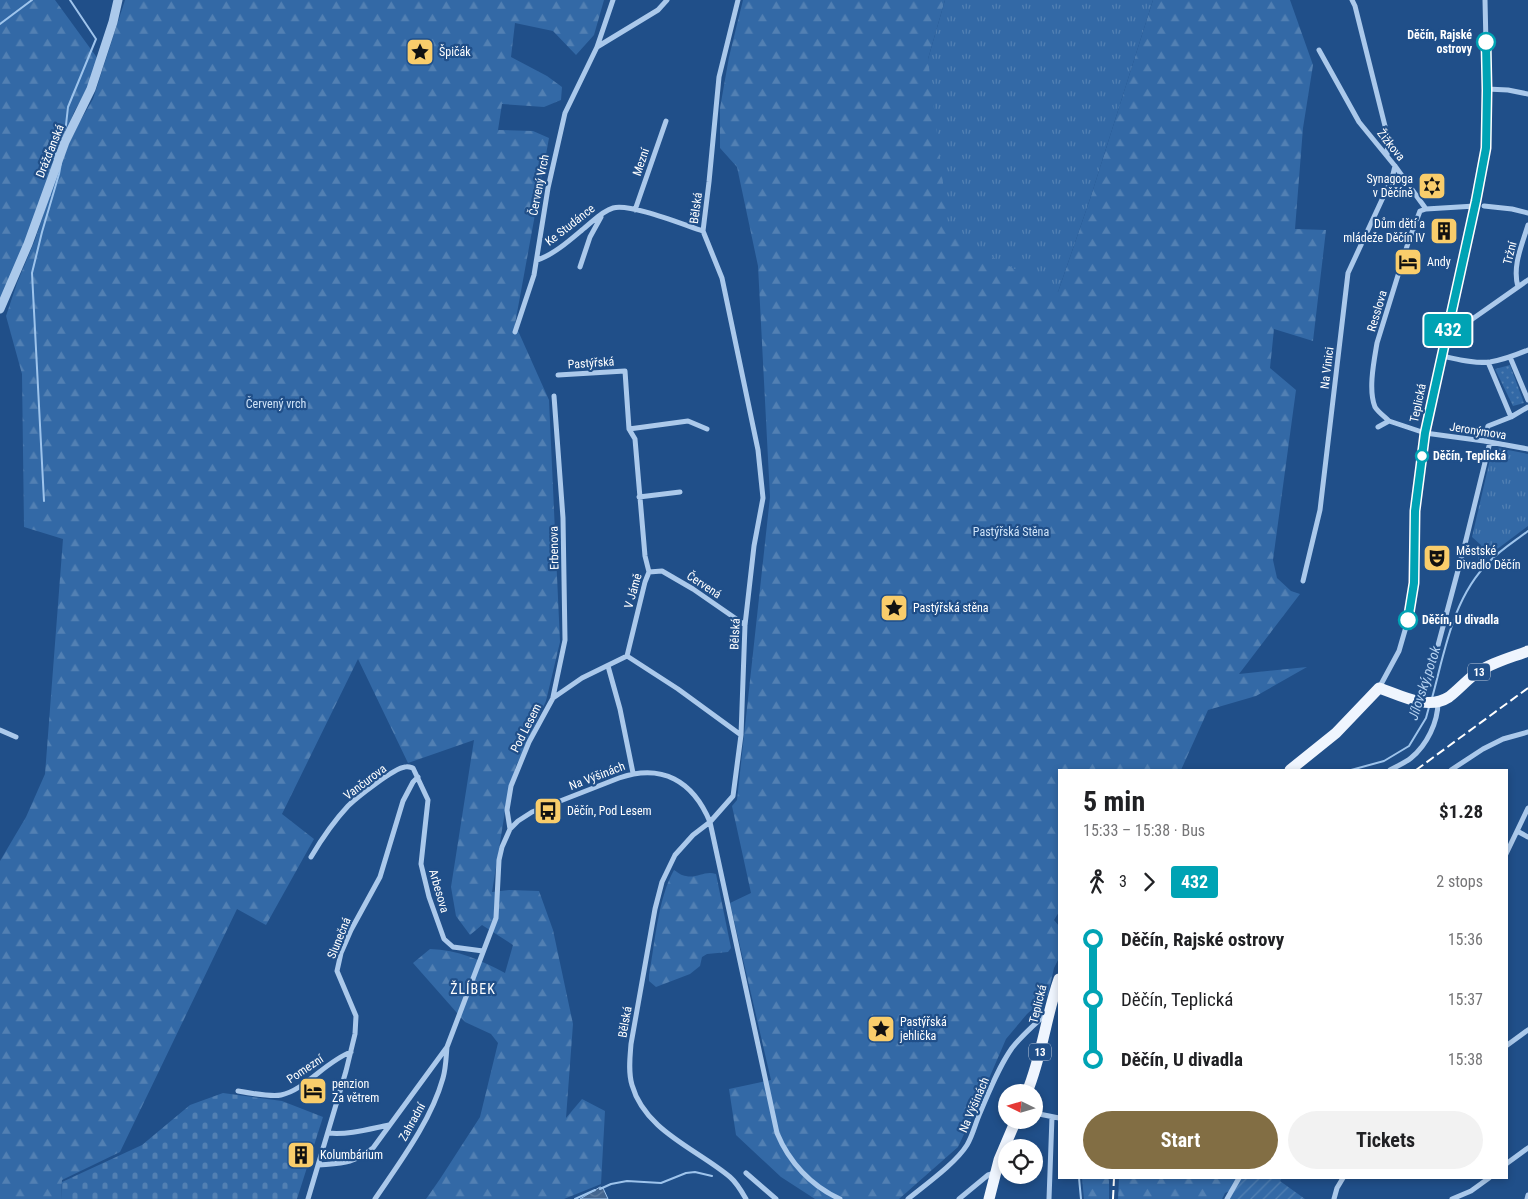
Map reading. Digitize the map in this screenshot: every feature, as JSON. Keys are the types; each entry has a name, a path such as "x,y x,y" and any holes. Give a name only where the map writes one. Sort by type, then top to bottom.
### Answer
{"main road":[{"name":"13","path":"1431,700 1449,696 1474,674 1486,667 1528,651"},
{"path":"1379,688 1412,700 1431,700"},
{"name":"Teplická","path":"1291,769 1336,733 1379,688"},
{"name":"Teplická","path":"1030,1084 1058,982"},
{"path":"989,1199 999,1160 1012,1129"}],"street":[{"name":"Drážďanská","path":"0,310 28,244 65,142 92,89 118,0"},
{"name":"Červený Vrch","path":"515,332 534,275 548,188 564,113 597,47 613,0"},
{"path":"597,47 658,10 667,0"},
{"name":"Bělská","path":"738,0 719,77 703,231 722,278 758,450 763,498 754,546 746,625 741,736 734,796 710,822 693,835 674,855 662,882 655,908 629,1064 631,1084 640,1104 654,1122 732,1178 746,1199"},
{"path":"1352,0 1388,138 1387,156"},
{"name":"Teplická","path":"1379,688 1399,651 1408,620 1414,583 1415,511 1425,433 1475,206 1487,136 1485,0"},
{"name":"Žižkova","path":"1319,50 1360,122 1426,208"},
{"path":"1487,90 1508,90 1528,94"},
{"name":"Mezní","path":"635,210 666,121"},
{"name":"Na Vinici","path":"1303,581 1320,510 1348,273 1392,178 1395,166"},
{"path":"1426,208 1475,206"},
{"path":"1484,206 1512,208 1528,213"},
{"name":"Ke Studánce","path":"537,260 545,258 605,211 614,207 626,207 667,218 703,231"},
{"name":"Resslova","path":"1389,421 1376,408 1372,392 1376,349 1408,243 1420,211 1426,208"},
{"path":"580,267 590,237 602,214"},
{"name":"Tržní","path":"1518,287 1516,268 1528,224"},
{"path":"1448,327 1461,327 1528,280"},
{"path":"1442,356 1488,362 1510,357 1528,350"},
{"path":"1510,357 1528,400"},
{"path":"1488,362 1511,417"},
{"name":"Pastýřská","path":"558,375 625,371"},
{"name":"V Jámě","path":"625,371 629,429 635,439 645,556 649,572 627,656"},
{"name":"Erbenova","path":"553,698 565,640 563,518 554,396"},
{"path":"1392,769 1410,758 1421,748 1438,713 1431,700 1487,442 1488,426 1528,408"},
{"path":"1378,427 1389,421"},
{"name":"Jeronýmova","path":"1389,421 1425,433 1528,449"},
{"path":"629,429 688,422 706,429"},
{"path":"640,497 680,492"},
{"name":"Červená","path":"649,572 662,571 693,589 746,625"},
{"path":"633,773 620,710 608,666 627,656 678,689 741,736"},
{"name":"Pod Lesem","path":"510,829 507,810 511,786 529,742 553,698 582,678 608,666"},
{"path":"0,730 16,737"},
{"path":"1453,769 1503,739 1528,732"},
{"name":"Vančurova","path":"311,857 320,842 348,806 373,785 405,766 413,768 418,777"},
{"name":"Na Výšinách","path":"510,829 532,812 633,773 655,773 678,781 699,800 710,822 777,1133 784,1148 797,1166 820,1188 840,1199"},
{"name":"Arbesova","path":"418,777 428,800 421,864 429,898 444,939 453,947 483,951"},
{"name":"Slunečná","path":"308,1199 355,1034 356,1016 337,971 341,953 351,930 380,877 403,801 413,782 418,777"},
{"path":"1508,849 1528,808"},
{"path":"319,1165 346,1163 360,1158 373,1148 447,1047 496,918 499,860 502,847 510,829"},
{"path":"1517,831 1528,837"},
{"name":"Na Výšinách","path":"908,1199 958,1157 966,1147 994,1080 1012,1048 1049,1011"},
{"path":"1508,1045 1528,1030"},
{"name":"Zahradní","path":"375,1199 411,1144 434,1103 444,1076 447,1047"},
{"name":"Pomezní","path":"238,1092 280,1096 303,1084 341,1056 351,1052"},
{"path":"1043,1115 1058,1118"},
{"path":"1049,1199 1052,1117"},
{"path":"328,1133 347,1132 390,1124"},
{"path":"1508,1163 1528,1148"},
{"path":"746,1173 776,1199"},
{"path":"959,1199 988,1175 996,1173"},
{"path":"1226,1199 1238,1179"},
{"path":"1334,1199 1342,1179"},
{"path":"1452,1199 1471,1191 1488,1179"},
{"path":"1527,1199 1528,1195"}],"green space":[{"path":"0,0 55,0 98,59 89,86 74,112 30,230 0,300"},
{"name":"Červený vrch","path":"125,0 604,0 594,35 576,55 553,31 515,23 511,57 547,76 562,87 561,100 544,107 502,104 498,130 533,131 549,138 515,324 549,400 560,642 546,701 516,766 507,799 492,892 509,890 539,891 553,930 573,1024 566,1118 582,1099 605,1111 601,1184 564,1199 426,1199 480,1117 498,1043 491,1034 465,1022 413,963 430,949 450,951 469,956 505,973 513,945 482,925 470,935 456,916 451,887 474,740 408,763 358,659 282,814 314,839 266,925 237,909 120,1152 62,1180 61,1199 0,1199 0,861 26,817 45,774 63,539 24,527 22,374 6,316 68,146 93,99"},
{"name":"Pastýřská Stěna","path":"743,0 945,0 928,59 1058,292 1091,196 1153,0 1290,0 1313,65 1303,128 1295,229 1326,230 1313,341 1274,329 1270,368 1296,390 1273,560 1277,578 1291,591 1300,594 1239,674 1307,667 1256,696 1208,710 1181,769 1058,769 1058,914 1054,920 1058,925 1058,960 1054,968 1048,995 1027,1014 1006,1039 958,1147 899,1199 815,1199 781,1177 736,1135 729,1089 771,1080 730,903 751,893 732,806 737,800 770,497 758,266 737,167 720,148 720,108 729,57"},
{"path":"945,0 1153,0 1091,196 1058,292 994,258 948,224 928,59"},
{"path":"1510,365 1524,403 1513,406 1495,369"},
{"path":"1498,448 1528,454 1528,526 1478,565 1481,545 1472,537 1491,455"},
{"path":"674,870 690,877 708,873 716,874 731,948 728,952 707,954 702,957 700,966 690,974 656,987 649,981 655,935 664,894"},
{"path":"223,1093 282,1101 323,1117 297,1199 61,1199 62,1182 142,1145 190,1105"},
{"path":"1082,1179 1109,1179 1109,1199 1084,1199"},
{"path":"1119,1179 1237,1180 1232,1190 1225,1193 1222,1199 1118,1199"},
{"path":"1240,1179 1281,1179 1280,1181 1305,1199 1228,1199"}],"water":[{"path":"600,1187 603,1188 608,1199 580,1199"}],"waterway":[{"path":"0,24 32,0"},
{"path":"55,159 66,125 68,107 96,39 70,0"},
{"path":"44,501 32,273 61,163"},
{"name":"Jílovský potok","path":"1432,698 1446,644 1467,591 1493,558 1528,531"},
{"name":"Jílovský potok","path":"1355,769 1384,761 1409,746 1426,718 1429,707"},
{"path":"600,1189 611,1184 627,1181 661,1183 686,1173 695,1172 712,1176"},
{"name":"Jílovský potok","path":"1079,1179 1081,1199"},
{"path":"575,1199 595,1190"}],"railway":[{"path":"1417,769 1528,688"},
{"path":"1113,1199 1114,1179"}],"bus line":[{"name":"432","path":"1408,620 1414,583 1415,511 1425,433 1486,148 1486,42"}],"place":[{"name":"Děčín, Rajské ostrovy","path":"1486,42"},
{"name":"Špičák","path":"420,52"},
{"name":"Synagoga v Děčíně","path":"1432,186"},
{"name":"Dům dětí a mládeže Děčín IV","path":"1444,231"},
{"name":"Andy","path":"1408,262"},
{"name":"Děčín, Teplická","path":"1422,456"},
{"name":"Městské Divadlo Děčín","path":"1437,558"},
{"name":"Pastýřská stěna","path":"894,608"},
{"name":"Děčín, U divadla","path":"1408,620"},
{"name":"Děčín, Pod Lesem","path":"548,811"},
{"name":"Pastýřská jehlička","path":"881,1029"},
{"name":"penzion Za větrem","path":"313,1091"},
{"name":"Kolumbárium","path":"301,1155"}],"district":[{"name":"ŽLÍBEK","path":"473,989"}]}
